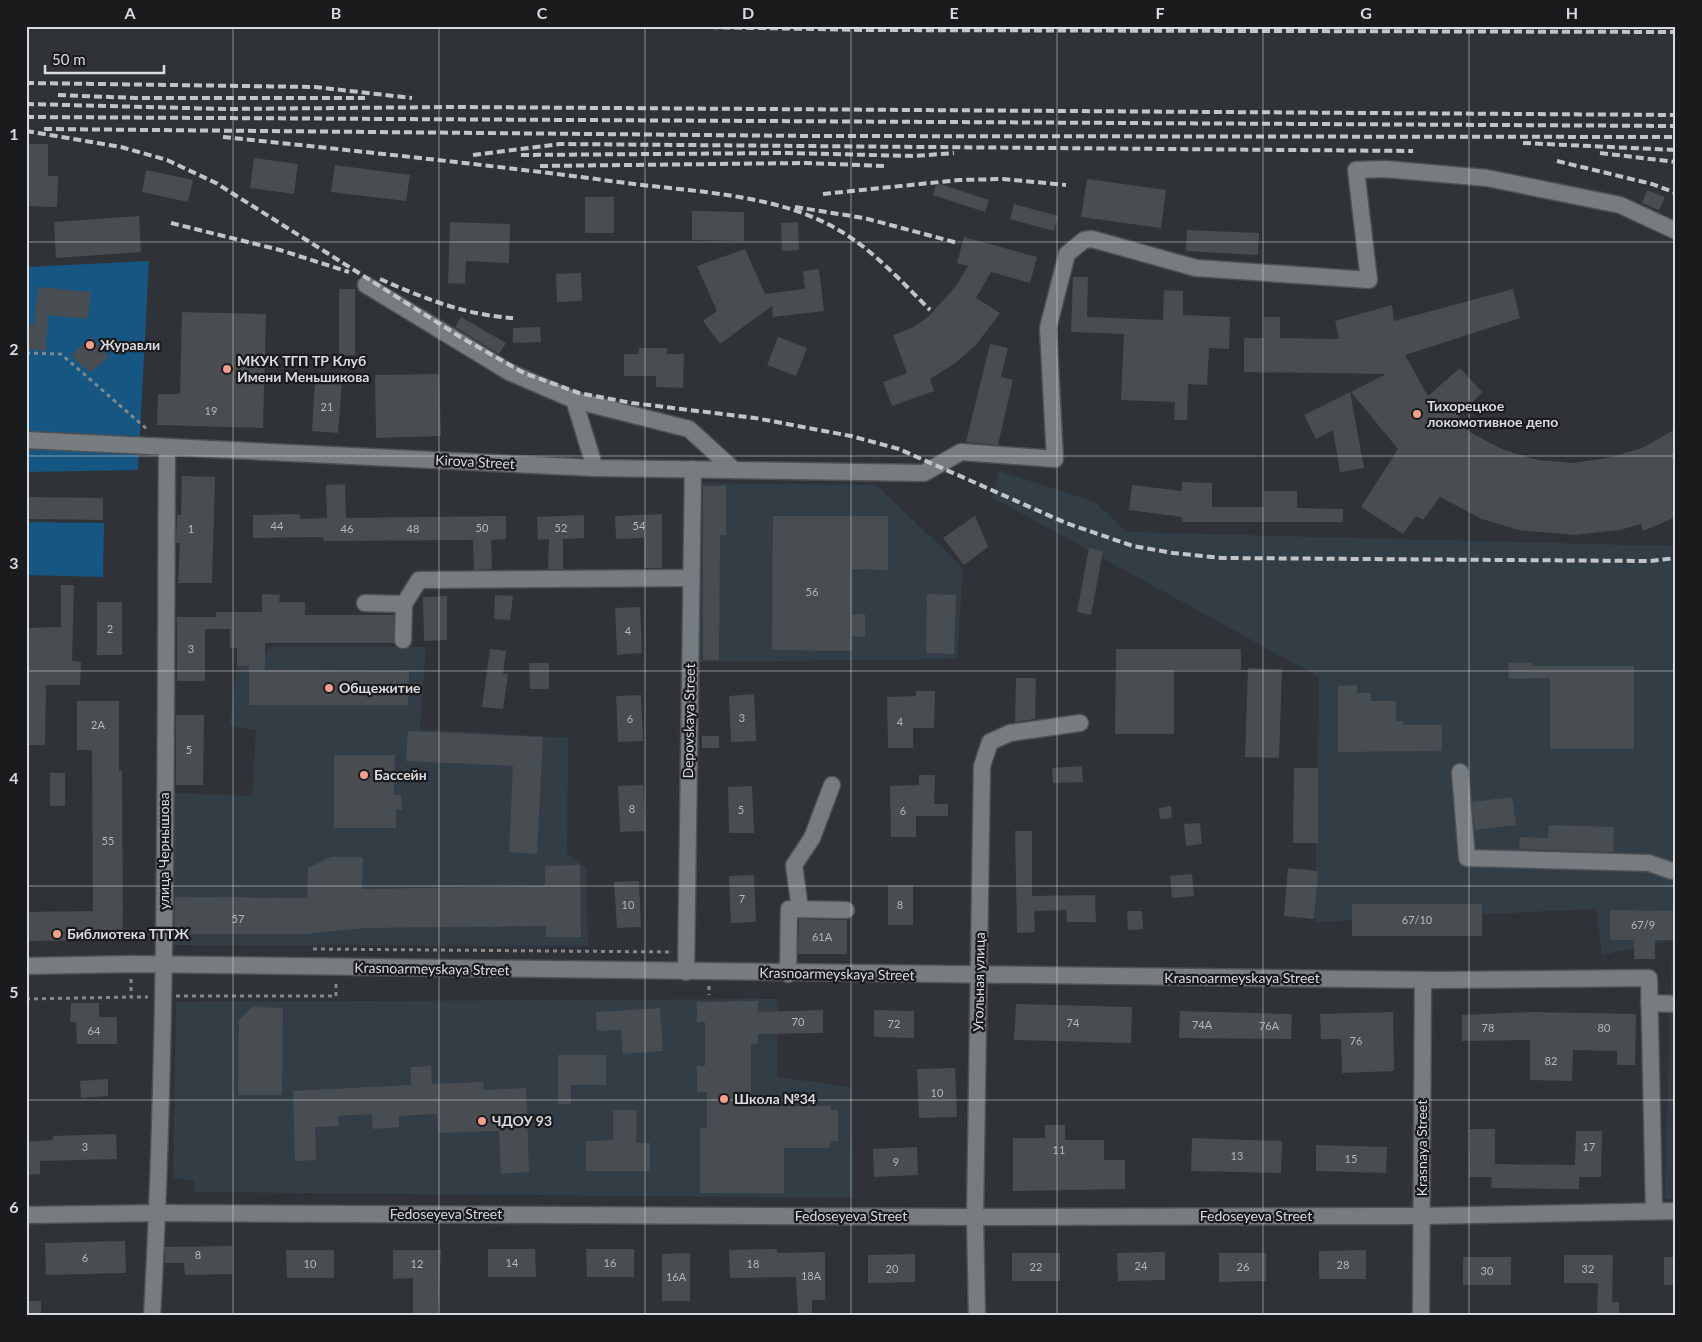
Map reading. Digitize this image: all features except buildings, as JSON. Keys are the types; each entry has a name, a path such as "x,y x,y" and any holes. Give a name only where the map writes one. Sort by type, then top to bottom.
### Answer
{"street":[{"name":"Kirova Street","path":"26,440 595,468 924,473 961,452 1055,459 1048,328 1067,254 1084,240 1092,239 1196,268 1369,280 1356,170 1384,169 1486,178 1620,205 1676,231"},
{"path":"366,285 509,372 574,400 689,429 734,470"},
{"path":"574,400 595,468"},
{"name":"улица Чернышова","path":"152,1316 158,1213 163,966 168,447"},
{"name":"Depovskaya Street","path":"686,972 693,469"},
{"path":"403,640 404,604 419,580 692,578"},
{"path":"365,603 404,604"},
{"name":"Угольная улица","path":"977,1316 975,1217 982,766 990,742 1010,733 1080,723"},
{"path":"1460,772 1467,858 1649,864 1675,868"},
{"path":"800,909 794,865 812,838 832,785"},
{"path":"788,974 789,909 846,910"},
{"name":"Krasnoarmeyskaya Street","path":"26,966 131,964 163,966 788,974 1423,980 1649,978 1649,1003"},
{"name":"Krasnaya Street","path":"1420,1316 1423,980"},
{"path":"1654,1211 1649,1003 1676,1004"},
{"name":"Fedoseyeva Street","path":"26,1215 158,1213 975,1217 1421,1216 1676,1211"}],"path":[{"path":"26,354 61,354 168,447"},
{"path":"131,964 131,997"},
{"path":"26,999 336,996"}],"shaded area":[{"path":"149,261 138,470 26,472 26,267"},
{"path":"999,471 1095,502 1126,532 1670,546 1676,544 1676,1199 1665,1199 1672,940 1602,955 1596,909 1315,922 1319,677 992,497"},
{"path":"703,483 876,485 963,568 957,659 699,662"},
{"path":"26,522 104,523 103,577 26,575"},
{"path":"269,647 426,647 420,729 568,738 567,853 586,868 588,946 169,945 172,793 252,796 256,730 230,725 238,657 264,659"},
{"path":"778,999 777,1077 851,1087 853,1198 194,1192 194,1181 173,1178 176,1002"}],"railway":[{"path":"283,27 511,26"},
{"path":"650,26 867,30 1676,32"},
{"path":"26,83 315,87 412,98"},
{"path":"58,95 136,98 365,98"},
{"path":"26,104 225,109 456,107 1676,115"},
{"path":"26,117 1676,126"},
{"path":"44,129 811,136 1676,137"},
{"path":"26,131 121,147 167,160 216,183 462,338 524,373 579,393 632,403 755,418 851,436 899,449 1066,523 1133,546 1173,553 1222,558 1650,561 1676,558"},
{"path":"223,137 709,192 765,202 818,219 842,232 877,259 930,310"},
{"path":"1523,143 1676,150"},
{"path":"473,155 560,144 1413,151"},
{"path":"521,155 787,153 914,156 954,153"},
{"path":"1600,153 1676,162"},
{"path":"1557,161 1652,184 1676,193"},
{"path":"540,166 805,163 886,166"},
{"path":"823,194 959,180 1003,179 1066,185"},
{"path":"795,207 864,218 958,243"},
{"path":"171,223 280,250 349,272"},
{"path":"380,279 428,299 461,309 513,318"}],"place":[{"name":"Журавли","path":"90,345"},
{"name":"МКУК ТГП ТР Клуб Имени Меньшикова","path":"227,369"},
{"name":"Тихорецкое локомотивное депо","path":"1417,414"},
{"name":"Общежитие","path":"329,688"},
{"name":"Бассейн","path":"364,775"},
{"name":"Библиотека ТТТЖ","path":"57,934"},
{"name":"Школа №34","path":"724,1099"},
{"name":"ЧДОУ 93","path":"482,1121"}]}
